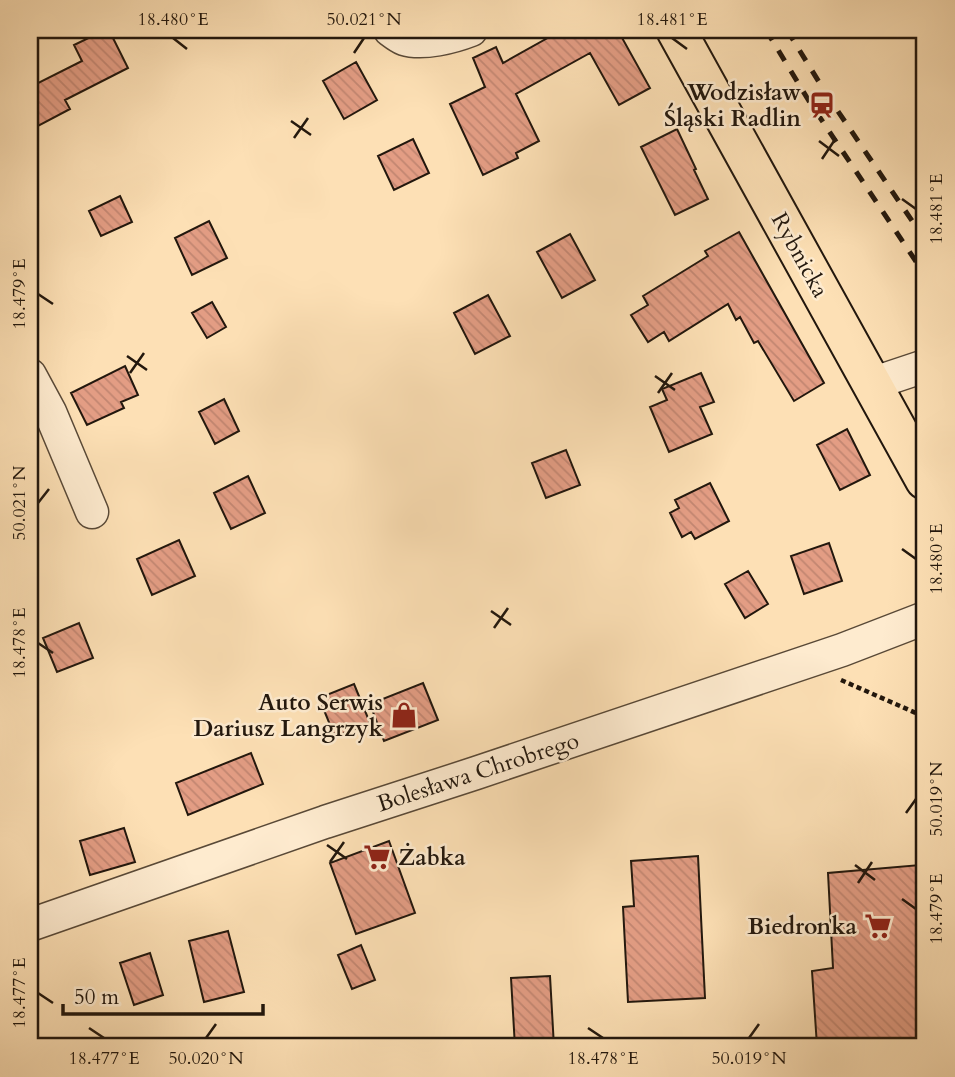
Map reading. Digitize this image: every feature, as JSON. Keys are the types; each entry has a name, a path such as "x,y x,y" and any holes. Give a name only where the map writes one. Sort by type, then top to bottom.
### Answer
{"main road":[{"name":"Rybnicka","path":"676,30 925,480"}],"street":[{"path":"399,33 430,40 471,30"},
{"path":"872,384 925,366"},
{"path":"30,375 50,412 92,512"},
{"name":"Bolesława Chrobrego","path":"30,925 325,822 477,774 842,650 925,618"}],"path":[{"path":"837,678 925,717"}],"building":[{"path":"109,30 128,68 65,100 70,109 38,126 30,111 30,87 82,61 74,45"},
{"path":"562,30 633,30 621,36 650,88 619,105 590,53 516,94 539,141 516,153 518,158 483,175 450,104 485,87 473,58 496,47 503,63"},
{"path":"356,62 377,100 344,119 323,81"},
{"path":"677,129 708,199 675,215 641,147"},
{"path":"413,139 429,173 394,190 378,156"},
{"path":"120,196 132,222 101,236 89,211"},
{"path":"209,221 227,258 192,275 175,238"},
{"path":"739,232 824,383 794,401 758,341 754,343 740,317 736,320 728,304 669,341 664,332 648,342 631,315 648,305 643,296 708,256 705,251"},
{"path":"570,234 595,280 562,298 537,252"},
{"path":"488,295 510,336 475,354 454,313"},
{"path":"212,302 226,327 207,338 192,313"},
{"path":"125,366 138,395 121,402 124,408 87,425 71,393"},
{"path":"701,373 714,402 700,407 712,434 669,452 650,407 667,400 662,389"},
{"path":"224,399 239,431 215,444 199,412"},
{"path":"847,429 870,475 840,490 817,445"},
{"path":"566,450 580,485 546,498 532,463"},
{"path":"248,476 265,513 231,529 214,493"},
{"path":"710,483 729,521 695,539 691,532 682,537 670,513 679,508 675,500"},
{"path":"179,540 195,576 152,595 137,559"},
{"path":"829,543 842,581 804,594 791,556"},
{"path":"748,571 768,604 745,618 725,584"},
{"path":"79,623 93,658 57,672 43,638"},
{"path":"423,683 438,720 384,741 370,704"},
{"path":"354,684 370,723 335,737 319,698"},
{"path":"251,753 263,784 188,815 176,783"},
{"path":"124,828 135,862 90,875 80,841"},
{"path":"389,841 415,913 356,934 330,863"},
{"path":"698,856 705,998 628,1002 623,907 634,906 631,861"},
{"name":"Biedronka","path":"920,865 921,884 925,883 925,1038 817,1046 812,971 833,968 828,873"},
{"path":"228,931 244,992 204,1002 189,941"},
{"path":"361,945 375,980 352,989 338,955"},
{"path":"150,953 163,995 134,1005 120,963"},
{"path":"550,976 554,1047 515,1047 511,978"}],"railway":[{"path":"766,30 809,101 925,275"},
{"path":"787,30 827,95 925,240"}],"place":[{"name":"Wodzisław Śląski Radlin","path":"822,105"},
{"name":"Auto Serwis Dariusz Langrzyk","path":"404,715"},
{"name":"Żabka","path":"377,857"},
{"name":"Biedronka","path":"878,926"}]}
